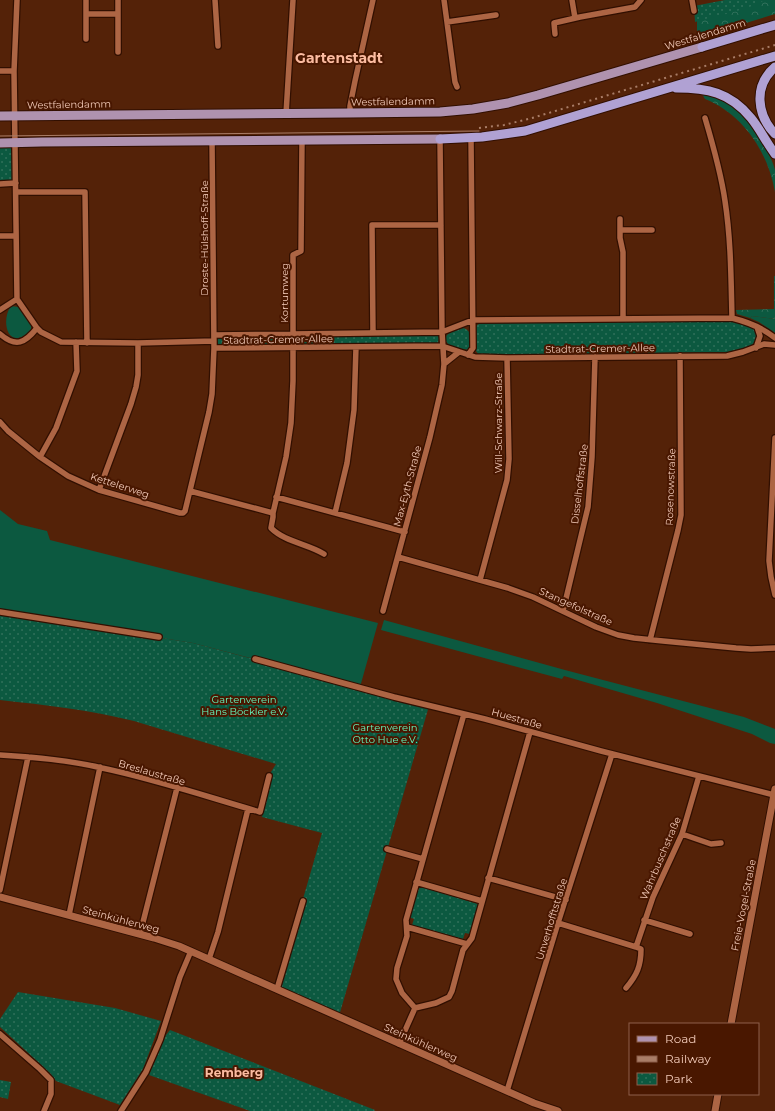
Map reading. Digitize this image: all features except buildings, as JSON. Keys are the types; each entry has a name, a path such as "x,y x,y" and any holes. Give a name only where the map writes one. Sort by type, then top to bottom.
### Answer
{"highway":[{"name":"Westfalendamm","path":"702,46 775,25"},
{"path":"440,139 471,138 524,131 775,56"},
{"path":"775,67 766,78 760,100 763,118 768,127 775,134"},
{"path":"666,88 704,89 719,93 728,98 742,108 751,118 772,150 775,163"}],"main road":[{"name":"Westfalendamm","path":"0,116 458,111 496,106 545,93 702,46"},
{"path":"0,143 440,139"}],"street":[{"path":"18,0 14,71 17,299 41,332 61,342 138,343 214,341"},
{"path":"86,0 86,39"},
{"path":"118,0 118,52"},
{"path":"216,0 218,46"},
{"path":"286,114 293,0"},
{"path":"350,113 357,70 373,0"},
{"path":"444,0 455,82 457,87"},
{"path":"572,0 575,18"},
{"path":"555,34 554,23 635,7 641,0"},
{"path":"692,0 694,11"},
{"path":"86,14 118,14"},
{"path":"447,22 496,15"},
{"path":"0,71 14,71"},
{"path":"705,118 716,158 725,201 731,260 732,318"},
{"path":"468,355 473,348 471,138"},
{"name":"Max-Eyth-Straße","path":"383,611 405,532 442,385 444,364 442,346 440,139"},
{"name":"Kortumweg","path":"302,140 301,251 293,255 293,381 291,423 286,457 276,497 271,528 277,534 315,548 324,554"},
{"name":"Droste-Hülshoff-Straße","path":"212,141 214,335"},
{"path":"0,184 16,183"},
{"path":"16,192 85,192 87,343"},
{"path":"620,219 623,252 624,319"},
{"path":"373,333 372,225 441,225"},
{"path":"620,230 652,230"},
{"path":"0,236 16,236"},
{"path":"0,310 17,299"},
{"name":"Stadtrat-Cremer-Allee","path":"775,338 746,321 732,318 473,320 442,332 214,335 214,348 442,346 475,357 507,358 727,356 756,348 764,344 775,345"},
{"path":"756,348 760,336 757,327"},
{"path":"0,334 13,343 20,342 25,340 37,328"},
{"path":"40,457 56,428 77,371 76,342"},
{"path":"99,490 136,387 138,375 138,343"},
{"path":"335,513 347,463 353,418 356,347"},
{"path":"214,348 212,394 209,412 190,491 273,512"},
{"path":"444,364 459,352"},
{"name":"Rosenowstraße","path":"650,640 681,515 680,356"},
{"name":"Disselhoffstraße","path":"564,611 588,507 592,458 595,357"},
{"name":"Will-Schwarz-Straße","path":"480,580 508,475 507,358"},
{"name":"Kettelerweg","path":"0,422 8,431 40,457 68,476 99,490 183,513 185,511 190,491"},
{"path":"775,438 769,561 775,595"},
{"path":"276,497 405,532"},
{"name":"Stangefolstraße","path":"398,557 527,595 596,627 618,634 650,640 751,649 775,648"},
{"path":"0,612 159,637"},
{"name":"Huestraße","path":"255,659 612,754 699,776 774,792"},
{"path":"415,1008 402,993 396,979 397,968 407,936 406,920 416,882 464,714"},
{"path":"415,1008 436,1003 448,998 452,991 464,950 472,938 530,732"},
{"name":"Unverhofftstraße","path":"507,1091 558,923 612,754"},
{"name":"Breslaustraße","path":"0,755 28,756 100,767 248,809"},
{"path":"0,890 28,756"},
{"path":"69,915 100,767"},
{"path":"209,959 216,938 248,809 260,812 269,776"},
{"name":"Wahrbuschstraße","path":"626,988 635,978 641,959 641,949 636,947 644,920 682,834 699,776"},
{"path":"140,934 177,788"},
{"name":"Freie-Vogel-Straße","path":"731,1023 774,792"},
{"path":"682,834 711,844 721,843"},
{"path":"388,849 423,859"},
{"path":"488,878 566,900"},
{"path":"416,882 482,901"},
{"name":"Steinkühlerweg","path":"0,897 168,942 539,1105 558,1111"},
{"path":"277,989 303,902"},
{"path":"644,920 690,934"},
{"path":"558,923 636,947"},
{"path":"407,927 468,944"},
{"path":"121,1111 146,1072 160,1040 180,977 191,951"},
{"path":"400,1044 415,1008"},
{"path":"0,1034 51,1080 51,1094 44,1111"},
{"path":"715,1111 718,1095"}],"green space":[{"path":"725,0 765,0 739,10 695,22 694,6"},
{"path":"744,0 775,0 775,14 697,39 697,12"},
{"path":"702,94 713,97 731,106 746,119 752,127 773,163 775,170 775,192 772,177 760,149 752,136 731,114 705,99"},
{"path":"0,145 14,145 14,182 0,183"},
{"path":"774,276 775,319 752,316 750,318 737,314 736,310 774,309"},
{"path":"11,306 19,307 31,325 31,330 23,336 17,338 8,332 6,326 6,319"},
{"path":"752,316 775,319 775,333 759,322 750,318"},
{"path":"725,320 743,323 753,328 756,335 753,344 750,347 728,352 479,355 476,351 476,326 480,323"},
{"path":"463,328 470,333 471,336 471,343 468,349 464,350 451,346 446,341 448,334"},
{"path":"438,336 439,338 438,343 298,345 296,340 299,337"},
{"path":"288,337 291,340 289,344 216,344 217,338"},
{"path":"0,510 18,524 47,531 50,540 378,623 360,687 193,643 0,612"},
{"path":"0,612 193,643 429,706 339,1016 277,989 322,833 262,817 271,772 276,764 117,717 67,708 0,700"},
{"path":"384,620 744,717 775,729 775,744 752,734 657,703 564,676 562,679 381,630"},
{"path":"418,886 478,904 470,934 465,933 463,939 412,925 414,919 409,917"},
{"path":"18,992 115,1008 161,1021 143,1069 120,1105 56,1081 50,1073 0,1027 0,1019"},
{"path":"170,1030 375,1110 250,1111 149,1075 166,1035"},
{"path":"0,1080 11,1082 8,1099 0,1097"}],"tram line":[{"path":"0,136 479,131"}],"railway":[{"path":"479,128 504,125 532,118 775,45"}],"district":[{"name":"Gartenstadt","path":"339,58"},
{"name":"Remberg","path":"234,1073"}],"park label":[{"name":"Gartenverein Hans Böckler e.V.","path":"244,704"},
{"name":"Gartenverein Otto Hue e.V.","path":"385,732"}]}
